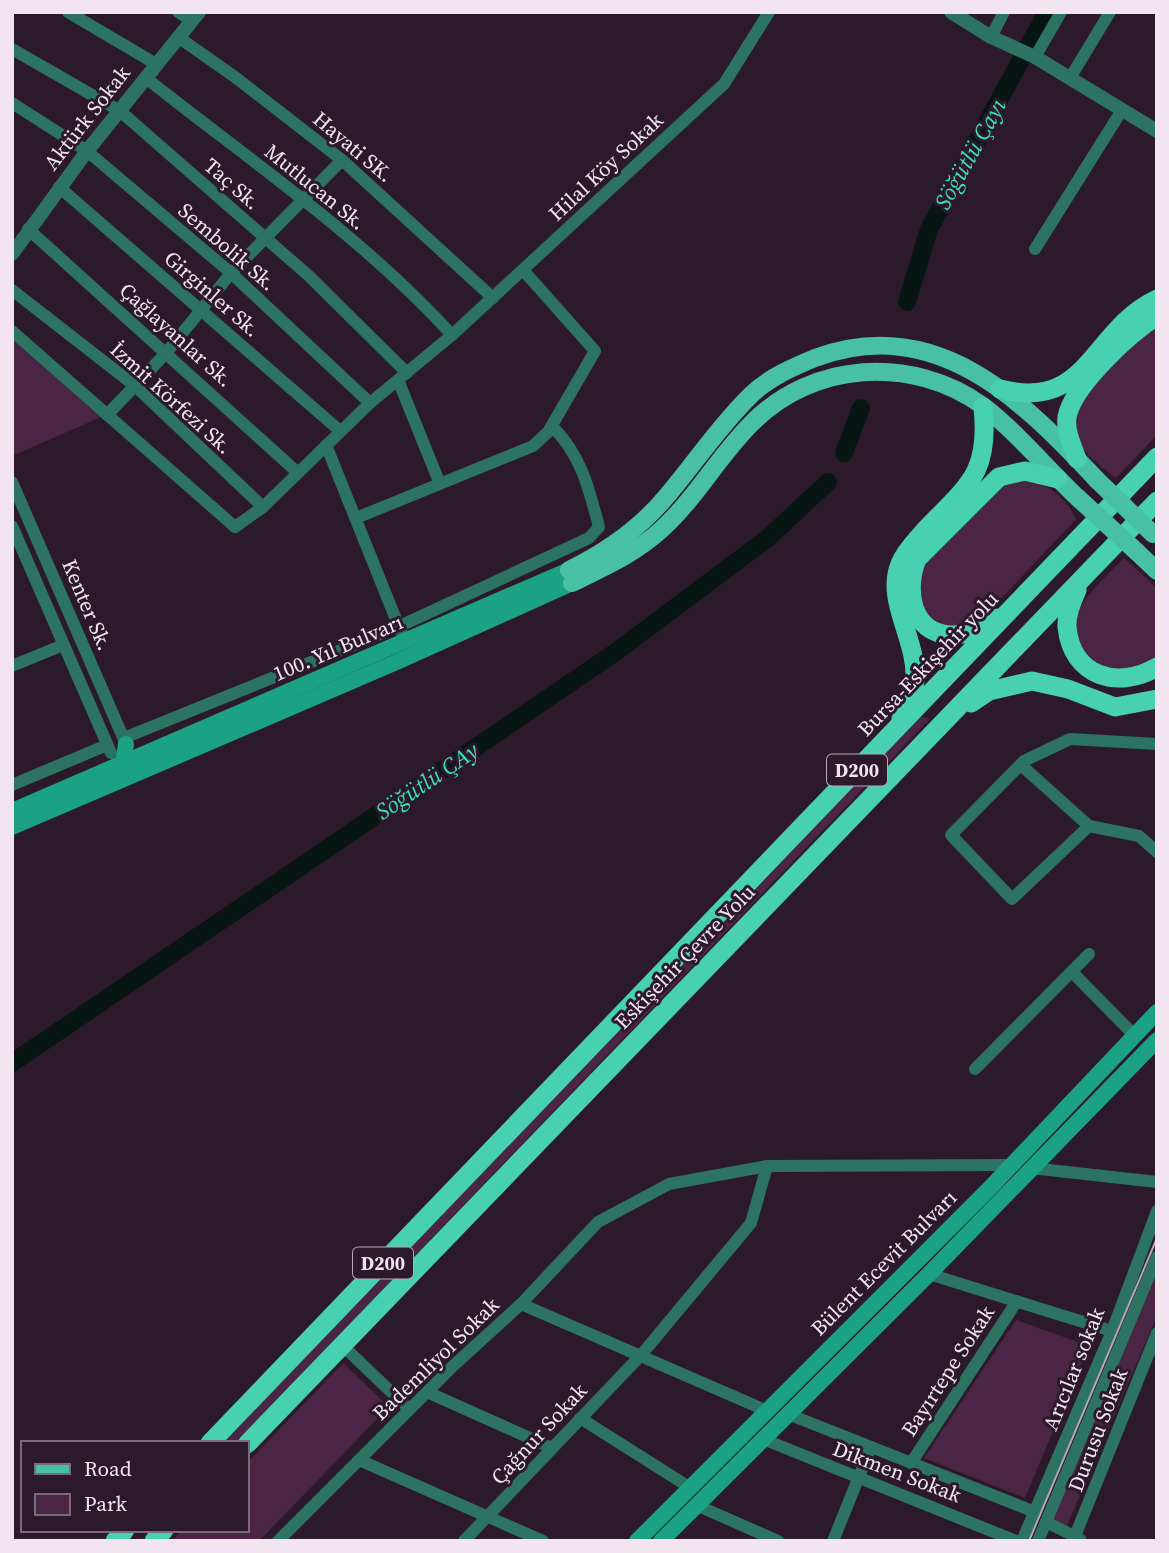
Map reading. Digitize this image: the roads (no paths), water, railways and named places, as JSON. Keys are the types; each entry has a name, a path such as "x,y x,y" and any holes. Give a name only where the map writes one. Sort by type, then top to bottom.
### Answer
{"highway":[{"path":"1000,389 1038,395 1070,382 1139,307 1157,299"},
{"path":"1077,459 1069,438 1067,420 1078,391 1138,328 1157,316"},
{"path":"898,727 916,682 911,636 898,604 895,584 900,564 911,546 976,476 985,442 984,407"},
{"name":"Bursa-Eskişehir yolu","path":"212,1441 1157,457"},
{"path":"1016,606 995,620 964,634 942,633 923,623 916,615 910,595 911,575 917,559 999,477 1025,471 1058,479"},
{"name":"Eskişehir Çevre Yolu","path":"248,1443 1157,501"},
{"path":"1079,583 1067,625 1072,646 1085,667 1108,678 1125,680 1157,667"},
{"path":"946,719 989,691 1032,681 1115,706 1157,699"}],"main road":[{"path":"570,577 635,528 664,499 727,419 753,392 792,367 839,349 880,346 911,348 951,360 978,372 1077,459 1155,536"},
{"path":"570,577 634,553 682,509 752,423 776,402 809,385 881,370 917,374 984,407 1157,571"},
{"name":"100. Yıl Bulvarı","path":"12,811 117,760 570,577"},
{"name":"100. Yıl Bulvarı","path":"12,827 117,760 399,661 570,577"},
{"path":"117,760 125,741"},
{"name":"Bülent Ecevit Bulvarı","path":"637,1541 1011,1166 1157,1012"},
{"name":"Bülent Ecevit Bulvarı","path":"661,1541 929,1274 1157,1040"}],"street":[{"path":"68,12 156,64"},
{"path":"178,12 196,17"},
{"name":"Hilal Köy Sokak","path":"403,377 493,298 724,84 769,12"},
{"path":"951,12 991,37 1035,57 1157,131"},
{"path":"991,37 1004,12"},
{"path":"1035,57 1061,12"},
{"path":"1070,78 1110,12"},
{"name":"Aktürk Sokak","path":"12,254 59,187 196,17"},
{"name":"Hayati SK.","path":"178,37 235,77 342,160 493,298"},
{"name":"Taç Sk.","path":"12,49 120,111 309,275 403,377"},
{"name":"Mutlucan Sk.","path":"146,78 415,295 452,335"},
{"name":"Sembolik Sk.","path":"12,103 87,151 231,274 370,403"},
{"path":"1035,249 1122,110"},
{"path":"107,415 167,352 265,237 342,160"},
{"name":"Girginler Sk.","path":"59,187 339,430"},
{"name":"Çağlayanlar Sk.","path":"28,229 298,472"},
{"path":"356,518 533,446 552,426 595,351 523,270"},
{"name":"İzmit Körfezi Sk.","path":"12,290 134,385 263,507"},
{"path":"12,331 234,527 263,507 339,430 403,377 440,484"},
{"path":"125,741 400,626 589,538 599,527 587,478 569,443 552,426"},
{"path":"326,445 405,642"},
{"name":"Kenter Sk.","path":"12,482 125,741"},
{"name":"Kenter Sk.","path":"12,526 63,645 117,760"},
{"path":"12,666 63,645"},
{"path":"1089,826 1012,899 951,835 1021,765 1070,739 1157,744"},
{"path":"12,785 117,760"},
{"path":"1021,765 1089,826 1139,836 1157,852"},
{"path":"975,1069 1089,954"},
{"path":"1072,972 1134,1035"},
{"path":"521,1304 598,1222 669,1184 767,1166 1011,1166"},
{"name":"Çağnur Sokak","path":"464,1541 642,1354 751,1223 767,1166"},
{"path":"1031,1168 1157,1182"},
{"name":"Arıcılar sokak","path":"1022,1541 1112,1331 1157,1211"},
{"path":"1038,1541 1157,1257"},
{"path":"929,1274 1112,1331"},
{"name":"Bayırtepe Sokak","path":"911,1463 1017,1300"},
{"name":"Bademliyol Sokak","path":"278,1541 409,1409 521,1304 642,1354 765,1410"},
{"name":"Durusu Sokak","path":"1077,1540 1155,1342"},
{"path":"342,1345 409,1409"},
{"path":"427,1392 552,1448"},
{"name":"Dikmen Sokak","path":"788,1414 1035,1512"},
{"path":"580,1418 689,1487"},
{"name":"Dikmen Sokak","path":"763,1439 1017,1541"},
{"path":"833,1541 871,1447"},
{"path":"359,1460 543,1541"},
{"path":"696,1505 778,1541"},
{"path":"1046,1522 1077,1540"}],"waterway":[{"name":"Söğütlü Çayı","path":"907,302 929,229 1047,12"},
{"name":"Söğütlü ÇAy","path":"844,453 861,408"},
{"name":"Söğütlü ÇAy","path":"12,1063 613,654 768,538 828,482"}],"tram line":[{"path":"1029,1541 1157,1238"}]}
